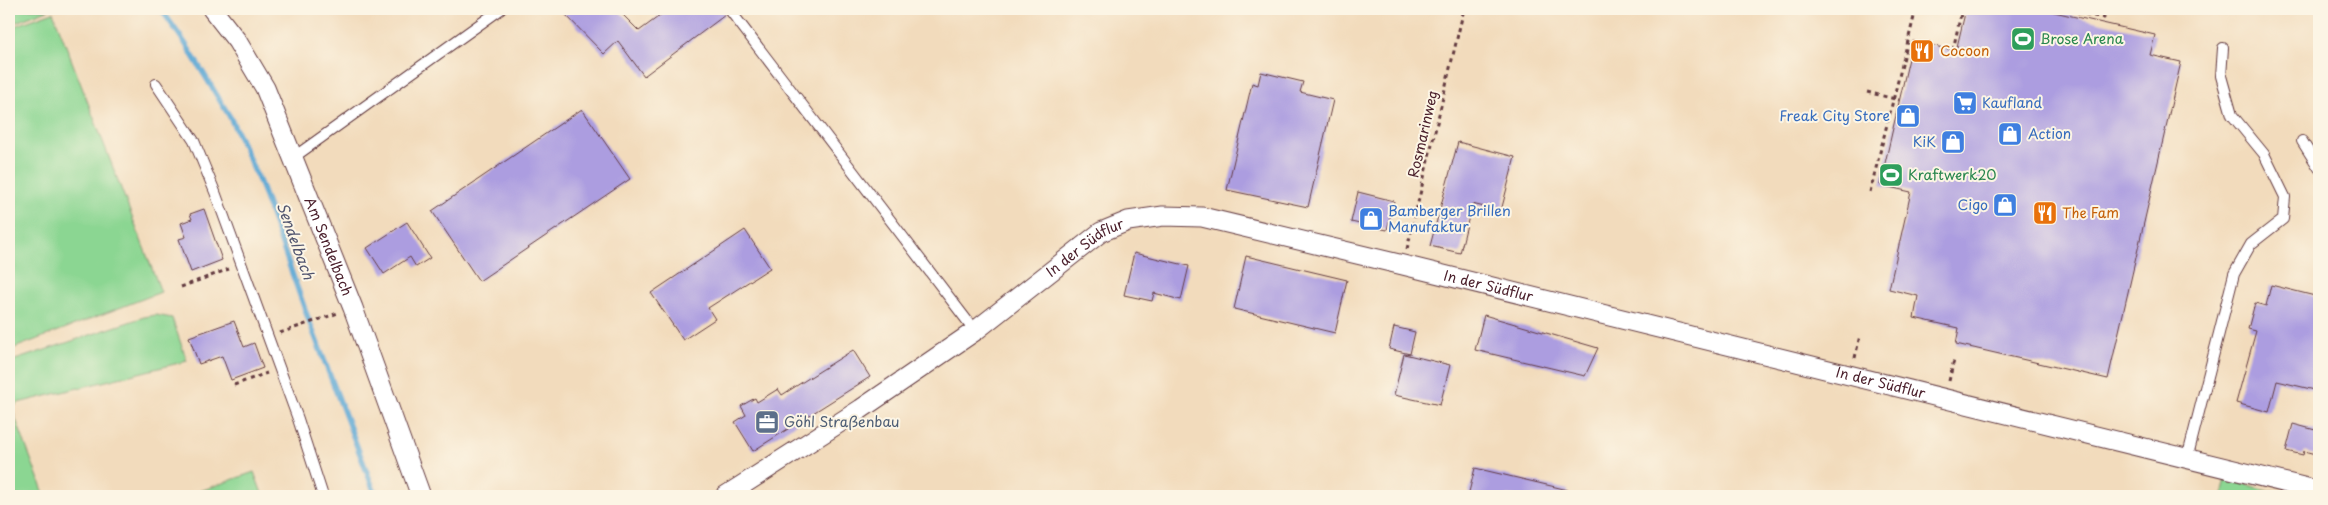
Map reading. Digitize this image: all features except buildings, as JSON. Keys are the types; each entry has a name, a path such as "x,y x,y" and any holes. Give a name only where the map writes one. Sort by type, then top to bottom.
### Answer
{"street":[{"name":"Am Sendelbach","path":"212,9 237,42 265,88 294,157 352,308 421,496"},
{"name":"In der Südflur","path":"726,496 861,410 975,331 1101,232 1128,221 1163,216 1202,217 1404,265 2319,491"}],"lane":[{"path":"294,157 501,9"},
{"path":"729,9 975,331"},
{"path":"2187,459 2234,274 2251,244 2282,219 2285,197 2264,154 2232,115 2221,76 2223,48"},
{"path":"156,84 194,141 242,265 323,496"},
{"path":"2302,141 2319,168"}],"path":[{"name":"Rosmarinweg","path":"1404,265 1464,9"},
{"path":"1870,192 1916,9"},
{"path":"1953,50 1962,9"},
{"path":"2062,9 2104,18"},
{"path":"2076,9 2086,14"},
{"path":"2102,23 2106,9"},
{"path":"1867,92 1899,100"},
{"path":"181,287 242,265"},
{"path":"292,328 332,315"},
{"path":"1851,376 1860,336"},
{"path":"1948,384 1954,360"},
{"path":"234,385 279,368"}],"green space":[{"path":"9,9 50,9 9,25"},
{"path":"53,12 161,292 9,350 9,28"},
{"path":"156,315 172,318 187,361 18,403 12,409 45,496 11,496 9,491 9,362 144,317"},
{"path":"254,472 263,496 186,496"},
{"path":"2226,479 2278,493 2277,496 2222,496"}],"waterway":[{"name":"Sendelbach","path":"161,9 185,43 230,117 260,183 308,318 376,496"}],"place":[{"name":"Brose Arena","path":"2023,39"},
{"name":"Cocoon","path":"1922,51"},
{"name":"Kaufland","path":"1965,103"},
{"name":"Freak City Store","path":"1908,116"},
{"name":"Action","path":"2010,134"},
{"name":"KiK","path":"1953,142"},
{"name":"Kraftwerk20","path":"1891,175"},
{"name":"Cigo","path":"2005,205"},
{"name":"The Fam","path":"2045,213"},
{"name":"Bamberger Brillen Manufaktur","path":"1371,219"},
{"name":"Göhl Straßenbau","path":"767,422"}]}
